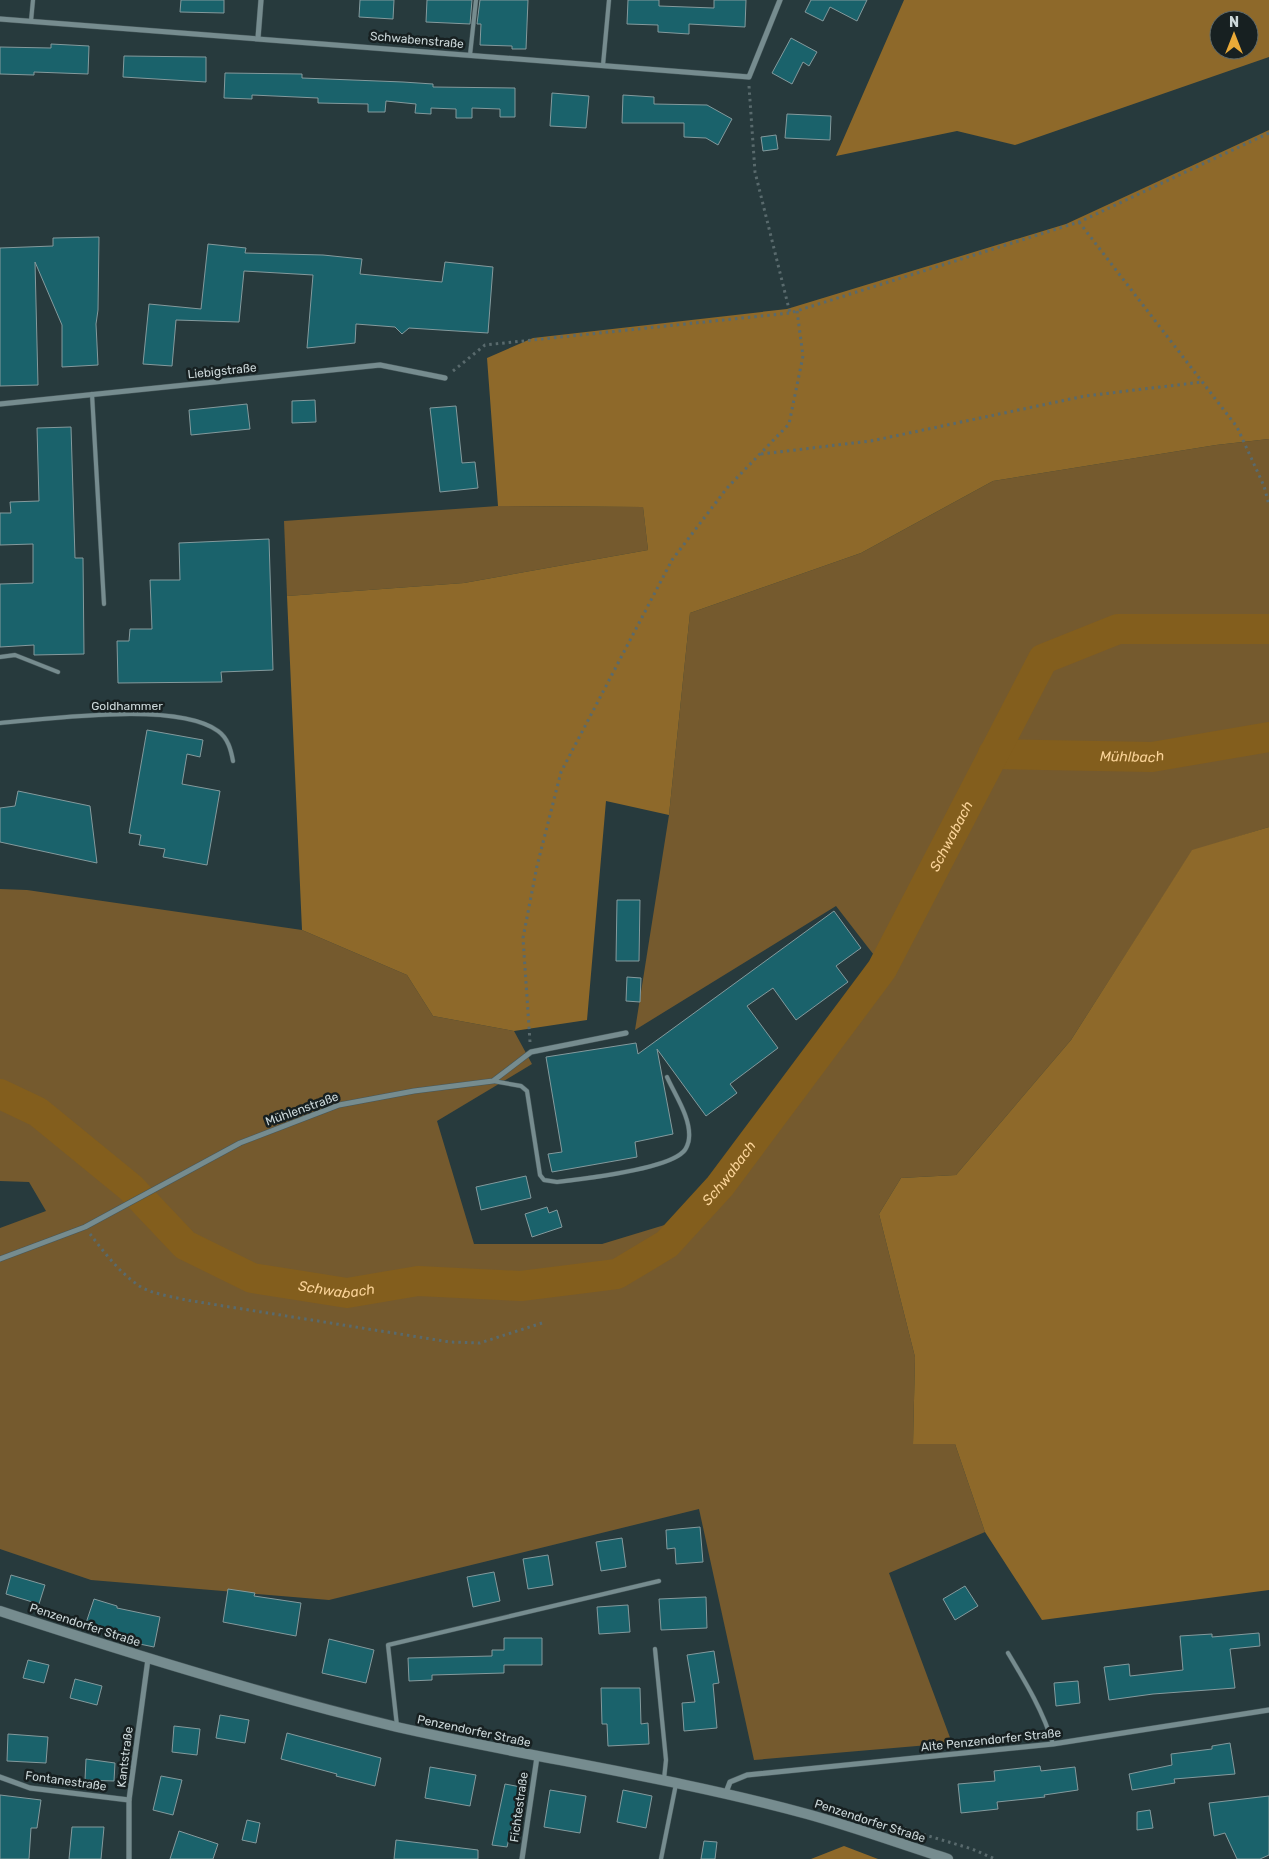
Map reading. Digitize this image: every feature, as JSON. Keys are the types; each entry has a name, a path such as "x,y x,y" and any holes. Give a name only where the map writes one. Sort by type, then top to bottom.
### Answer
{"main road":[{"name":"Penzendorfer Straße","path":"0,1611 148,1659 285,1698 397,1727 676,1784 807,1814 948,1859"}],"street":[{"path":"258,38 261,0"},
{"path":"749,77 780,0"},
{"name":"Schwabenstraße","path":"0,19 749,77"},
{"name":"Liebigstraße","path":"0,404 380,366 445,378"},
{"path":"493,1081 531,1052 626,1033"},
{"name":"Mühlenstraße","path":"0,1259 85,1227 240,1143 339,1105 414,1091 493,1081"},
{"name":"Kantstraße","path":"128,1859 129,1800 148,1659"},
{"name":"Alte Penzendorfer Straße","path":"725,1795 730,1782 747,1775 1053,1744 1269,1710"},
{"name":"Fichtestraße","path":"522,1859 537,1757"},
{"name":"Fontanestraße","path":"0,1777 30,1788 129,1800"}],"lane":[{"path":"31,21 33,0"},
{"path":"470,55 476,0"},
{"path":"603,65 609,0"},
{"path":"92,394 104,604"},
{"path":"0,657 15,656 58,672"},
{"name":"Goldhammer","path":"0,723 127,714 176,717 218,731 226,739 232,761"},
{"path":"493,1081 522,1086 527,1091 540,1175 544,1180 557,1182 646,1166 671,1160 684,1152 689,1139 688,1124 667,1077"},
{"path":"397,1727 388,1645 659,1581"},
{"path":"655,1649 666,1760 664,1782"},
{"path":"1008,1653 1033,1693 1046,1721 1053,1744"},
{"path":"661,1859 676,1784"}],"path":[{"path":"749,77 755,172 790,313"},
{"path":"445,378 485,345 798,311 1078,222 1269,134"},
{"path":"1078,222 1237,427 1264,486 1269,505"},
{"path":"531,1052 523,938 537,866 561,772 672,560 727,488 789,424 803,356 798,311"},
{"path":"760,454 870,441 1085,396 1202,382"},
{"path":"85,1227 108,1257 138,1285 156,1293 186,1300 450,1342 480,1343 542,1323"}],"shaded area":[{"path":"904,0 1269,0 1269,57 1015,145 957,131 836,156"},
{"path":"1269,130 1269,439 1216,445 993,481 861,553 690,613 669,815 606,801 587,1020 514,1031 433,1016 407,975 302,930 287,596 464,583 648,550 643,507 498,506 487,358 533,338 787,309 1066,224"},
{"path":"1269,439 1269,827 1192,851 1071,1040 956,1175 901,1178 879,1214 915,1357 913,1444 955,1444 985,1532 889,1573 952,1743 754,1760 699,1509 329,1600 91,1580 0,1549 0,1228 46,1211 29,1182 0,1181 0,889 27,890 302,930 407,975 433,1016 514,1031 532,1064 437,1121 474,1244 602,1244 681,1220 877,959 836,906 635,1030 669,815 690,613 861,553 993,481 1216,445"},
{"path":"498,506 643,507 648,550 464,583 287,596 284,521"},
{"path":"1269,827 1269,1590 1042,1620 985,1532 955,1444 913,1444 915,1357 879,1214 901,1178 956,1175 1071,1040 1192,850"},
{"path":"844,1846 878,1859 811,1859"}],"building":[{"path":"181,0 224,0 224,13 180,12"},
{"path":"360,0 394,0 393,19 359,17"},
{"path":"427,0 472,0 470,24 426,22"},
{"path":"480,0 528,0 526,49 512,49 512,46 480,45 481,24 477,24"},
{"path":"628,0 659,0 659,6 714,8 714,0 746,0 745,27 689,24 689,34 658,32 658,25 627,24"},
{"path":"811,0 867,0 857,21 830,7 823,21 805,12"},
{"path":"791,38 817,52 809,66 803,62 792,84 772,73"},
{"path":"51,44 89,46 88,74 34,72 34,75 0,74 0,47 51,48"},
{"path":"124,56 206,57 206,82 123,77"},
{"path":"225,73 302,74 302,78 433,84 433,87 515,88 515,117 500,117 500,109 472,108 472,118 456,118 456,109 431,108 431,114 415,113 416,104 386,101 385,112 368,112 368,104 318,103 318,98 252,95 252,99 224,98"},
{"path":"552,93 589,96 586,128 550,126"},
{"path":"623,95 654,97 654,104 707,105 732,119 718,145 706,138 684,137 684,123 622,123"},
{"path":"787,114 831,116 830,140 785,138"},
{"path":"776,135 778,149 763,151 761,137"},
{"path":"99,237 98,310 96,324 98,365 62,367 62,325 35,262 38,385 0,386 0,248 53,246 53,238"},
{"path":"208,244 246,248 245,253 323,255 362,259 360,274 442,282 445,262 493,267 488,333 409,328 402,334 395,327 356,324 355,343 307,348 313,275 244,271 239,322 176,320 172,366 143,364 149,304 201,309"},
{"path":"315,400 316,422 292,423 292,401"},
{"path":"247,404 250,429 191,435 189,410"},
{"path":"456,406 462,463 475,462 478,488 440,492 430,408"},
{"path":"71,427 75,558 83,558 84,654 34,655 34,645 0,647 0,584 33,583 33,544 0,545 0,513 11,513 10,502 39,501 37,428"},
{"path":"269,539 273,670 221,672 222,682 118,683 117,641 129,641 130,629 152,629 150,580 180,580 179,543"},
{"path":"147,730 203,740 200,757 187,754 182,784 220,791 207,865 163,857 165,849 139,845 141,835 129,833"},
{"path":"18,791 90,806 97,863 0,842 0,808 15,806"},
{"path":"617,900 640,900 639,961 616,961"},
{"path":"834,911 861,948 836,966 848,982 796,1020 773,988 747,1006 778,1048 730,1084 737,1093 706,1116 657,1049 673,1134 635,1142 637,1157 552,1172 548,1154 562,1152 546,1057 636,1043 638,1054"},
{"path":"627,977 641,978 640,1002 626,1001"},
{"path":"526,1176 531,1198 481,1210 476,1187"},
{"path":"547,1207 549,1213 557,1210 562,1227 532,1237 525,1214"},
{"path":"700,1527 703,1562 676,1564 675,1548 667,1549 666,1530"},
{"path":"622,1538 626,1567 601,1571 596,1542"},
{"path":"548,1555 553,1585 528,1589 523,1559"},
{"path":"494,1572 500,1601 473,1607 467,1577"},
{"path":"11,1575 45,1585 39,1604 6,1594"},
{"path":"965,1586 978,1606 955,1620 943,1599"},
{"path":"228,1589 255,1593 254,1596 301,1603 296,1636 223,1622"},
{"path":"706,1597 707,1628 661,1630 659,1599"},
{"path":"94,1599 117,1606 117,1608 160,1617 154,1647 130,1642 131,1637 86,1623"},
{"path":"628,1605 630,1632 599,1634 597,1607"},
{"path":"1259,1633 1260,1646 1230,1649 1235,1688 1153,1694 1109,1700 1104,1667 1129,1664 1130,1676 1183,1670 1180,1636 1212,1634 1212,1637"},
{"path":"504,1638 542,1638 542,1665 504,1665 504,1673 432,1675 432,1680 409,1681 408,1658 492,1656 492,1650 504,1650"},
{"path":"329,1639 374,1650 366,1683 322,1673"},
{"path":"714,1651 719,1683 713,1684 717,1728 684,1731 682,1703 695,1702 687,1655"},
{"path":"28,1660 49,1665 44,1683 23,1678"},
{"path":"75,1679 102,1686 97,1705 70,1698"},
{"path":"1078,1681 1080,1703 1056,1706 1054,1683"},
{"path":"601,1688 640,1688 641,1724 648,1723 649,1744 608,1746 607,1724 602,1724"},
{"path":"220,1715 249,1720 245,1743 216,1738"},
{"path":"174,1726 200,1729 197,1755 172,1752"},
{"path":"287,1733 381,1758 375,1786 281,1759"},
{"path":"8,1734 48,1737 46,1763 7,1761"},
{"path":"1230,1743 1235,1774 1174,1779 1175,1783 1132,1790 1129,1774 1172,1765 1171,1754 1212,1749 1212,1746"},
{"path":"86,1759 115,1763 114,1781 85,1780"},
{"path":"1040,1766 1041,1771 1075,1767 1078,1790 1044,1795 1045,1797 997,1802 998,1809 961,1813 958,1784 995,1781 994,1771"},
{"path":"430,1767 476,1775 470,1806 425,1798"},
{"path":"161,1776 182,1780 173,1815 153,1810"},
{"path":"505,1784 521,1787 507,1847 492,1845"},
{"path":"550,1790 586,1796 580,1833 544,1827"},
{"path":"623,1790 652,1796 646,1828 617,1822"},
{"path":"0,1795 41,1800 37,1828 31,1828 29,1859 0,1859"},
{"path":"1269,1796 1269,1855 1260,1859 1237,1859 1225,1833 1214,1836 1209,1803"},
{"path":"1150,1810 1153,1828 1137,1830 1137,1812"},
{"path":"247,1820 260,1823 256,1843 242,1840"},
{"path":"72,1827 104,1827 101,1859 69,1859"},
{"path":"179,1831 218,1844 213,1859 170,1859"},
{"path":"396,1840 478,1850 478,1859 394,1859"},
{"path":"704,1841 717,1842 715,1859 701,1859"}],"waterway":[{"name":"Schwabach","path":"0,1094 38,1112 131,1188 185,1245 252,1278 347,1293 418,1281 521,1286 617,1274 667,1244 720,1186 882,969 1043,659 1118,629 1269,629"},
{"name":"Mühlbach","path":"993,754 1152,757 1269,737"}]}
